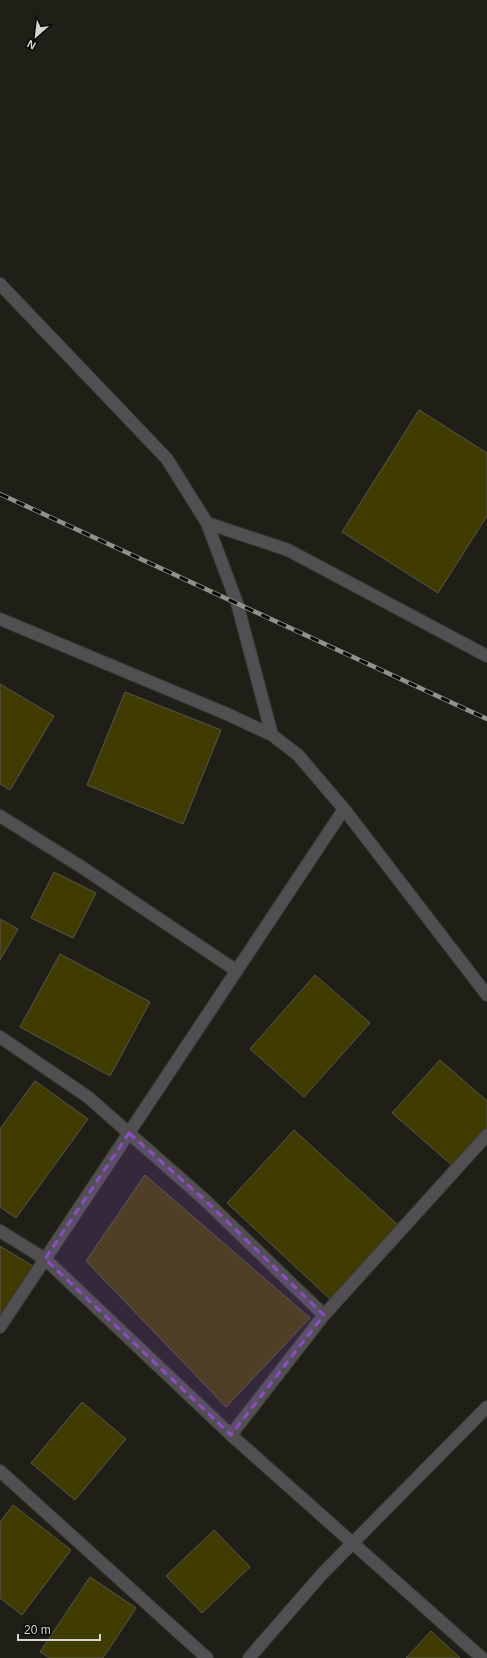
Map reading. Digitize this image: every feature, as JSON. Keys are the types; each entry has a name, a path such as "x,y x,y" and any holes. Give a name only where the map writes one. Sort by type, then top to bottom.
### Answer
{"street":[{"path":"0,284 167,459 207,523 238,603 272,735"},
{"path":"207,523 288,550 487,656"},
{"path":"0,619 227,714 272,735 298,755 344,810 487,995"},
{"path":"0,1327 344,810"},
{"path":"0,816 80,866 237,972"},
{"path":"0,1037 88,1097 205,1200 324,1315"},
{"path":"231,1435 324,1315 487,1135"},
{"path":"0,1231 45,1259 231,1435 482,1658"},
{"path":"249,1658 323,1573 487,1407"},
{"path":"0,1471 207,1658"}],"highlighted area":[{"path":"129,1133 205,1200 324,1315 231,1435 45,1259"}],"building":[{"path":"419,410 487,453 487,516 438,593 342,532"},
{"path":"0,684 54,716 10,790 0,784"},
{"path":"125,692 221,730 183,824 87,785"},
{"path":"54,872 96,893 73,938 31,918"},
{"path":"0,919 18,929 0,960"},
{"path":"60,954 150,1002 110,1076 20,1027"},
{"path":"315,975 370,1023 304,1097 250,1049"},
{"path":"440,1060 487,1101 487,1128 453,1166 392,1113"},
{"path":"35,1081 88,1119 16,1218 0,1207 0,1129"},
{"path":"294,1130 398,1225 330,1299 227,1203"},
{"path":"145,1175 310,1318 226,1407 86,1261"},
{"path":"0,1246 36,1268 0,1327"},
{"path":"82,1402 126,1439 75,1500 31,1463"},
{"path":"13,1505 71,1550 22,1615 0,1598 0,1522"},
{"path":"214,1530 250,1567 202,1613 166,1576"},
{"path":"90,1577 136,1608 103,1658 50,1658 40,1652"},
{"path":"431,1631 460,1658 406,1658"}],"railway":[{"path":"0,494 487,719"}]}
